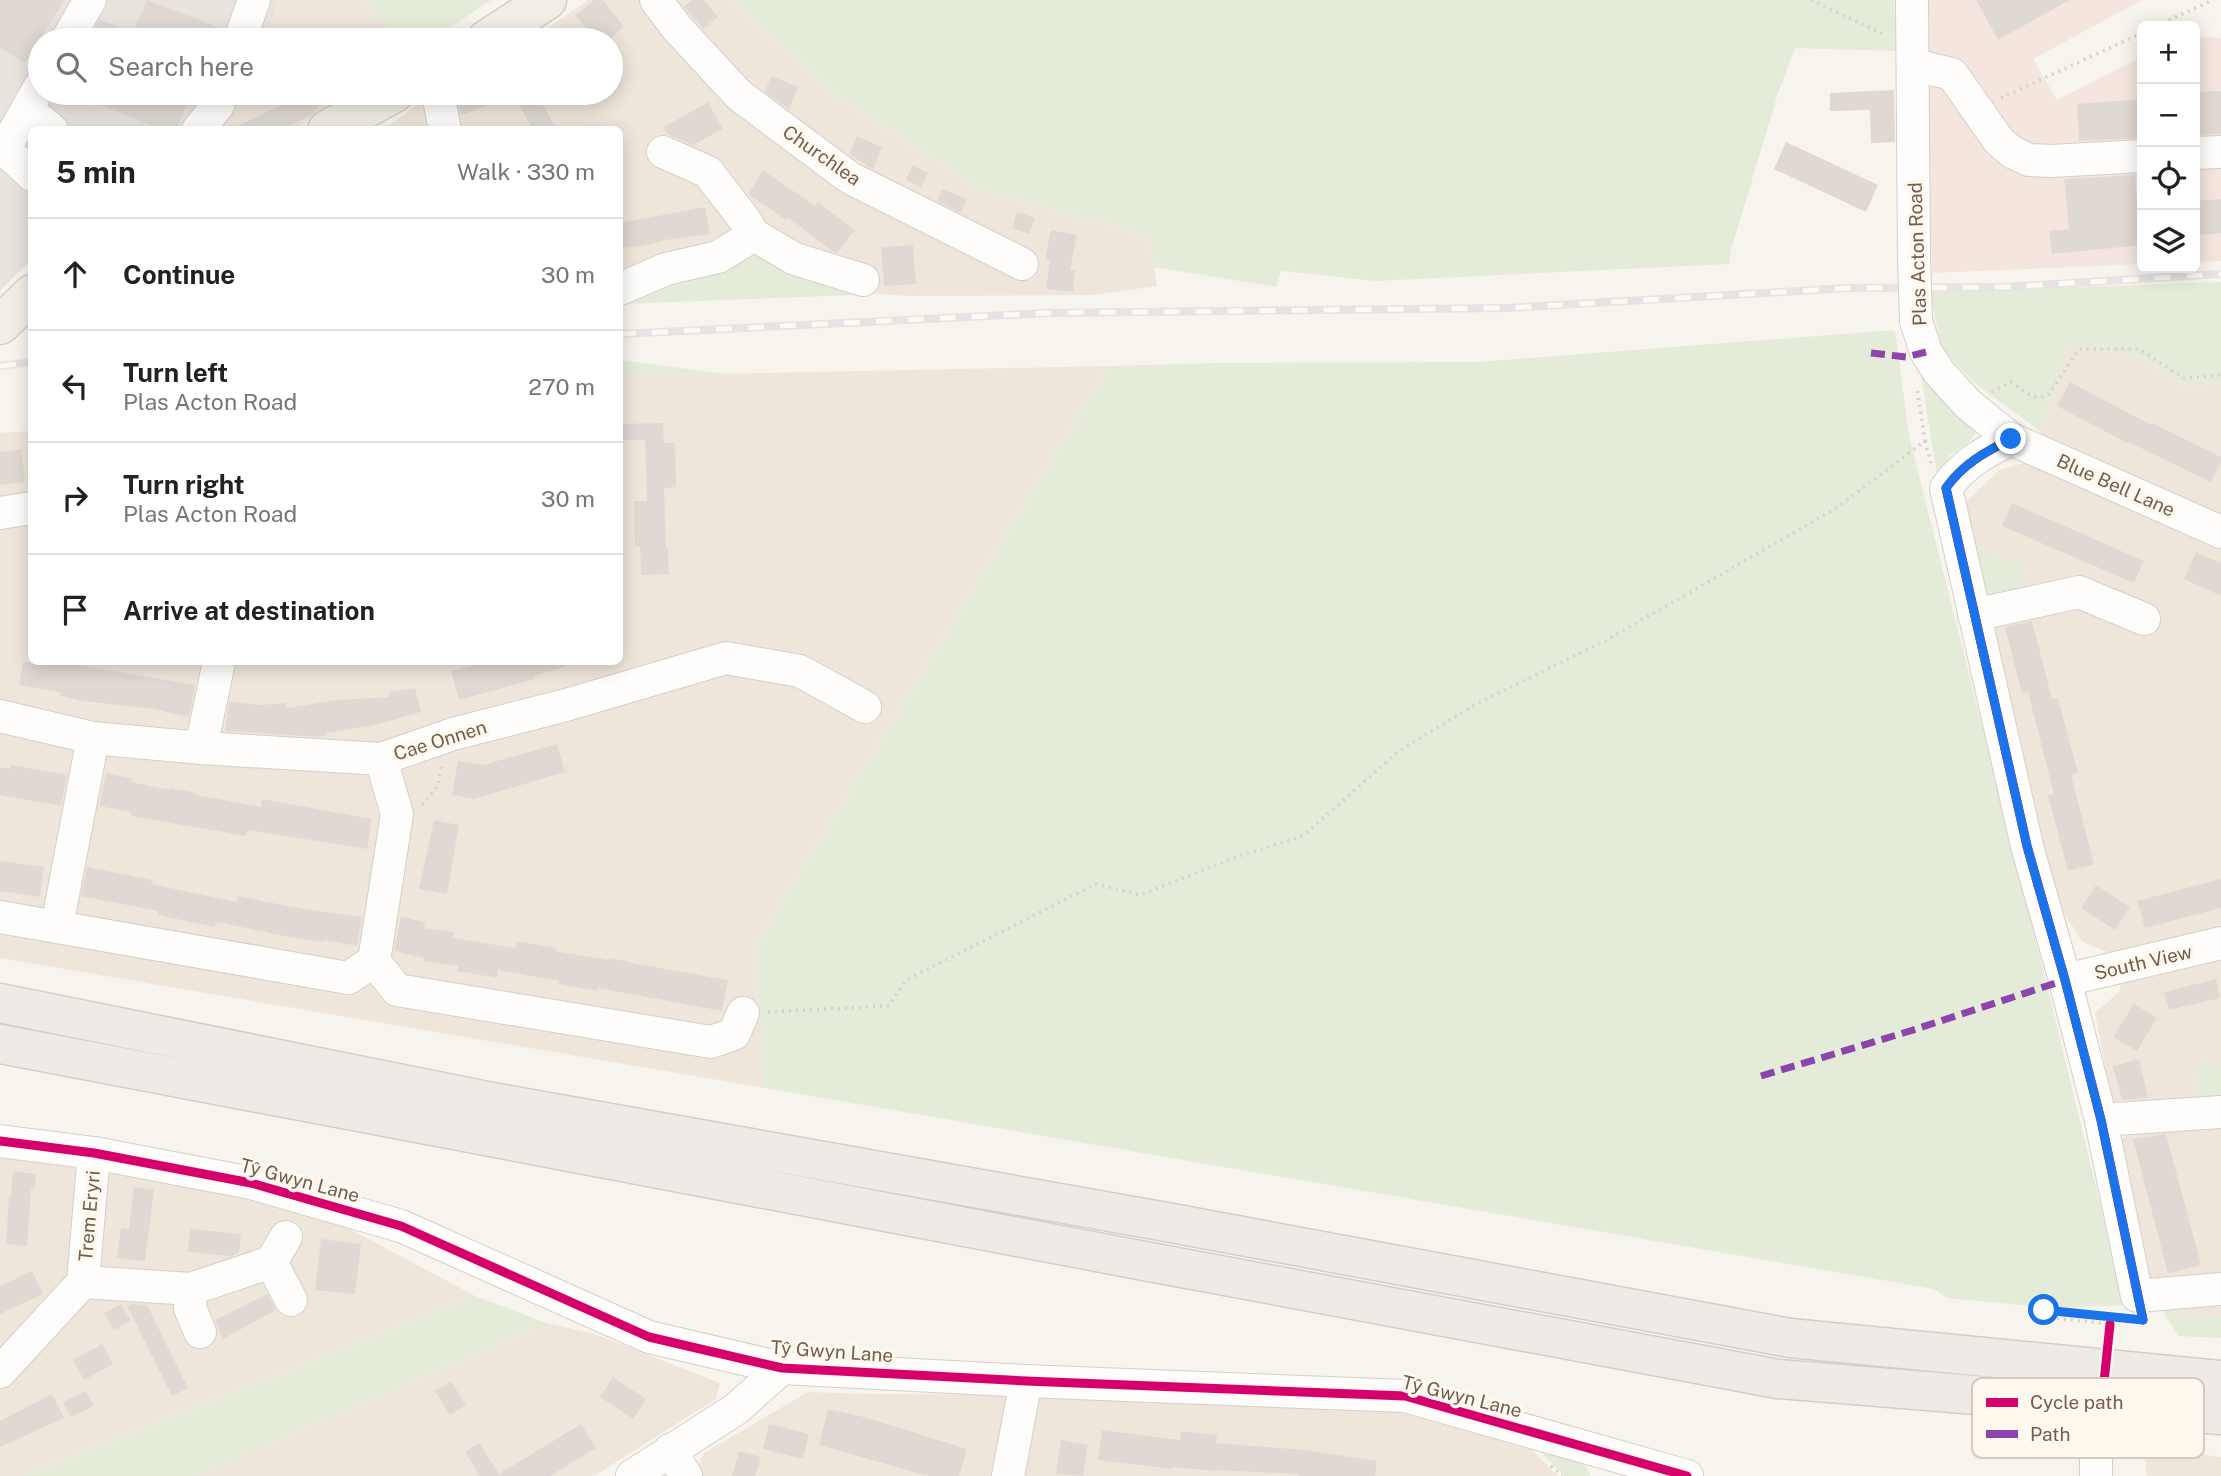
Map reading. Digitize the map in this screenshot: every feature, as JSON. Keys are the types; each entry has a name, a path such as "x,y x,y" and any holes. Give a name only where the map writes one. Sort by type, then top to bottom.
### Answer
{"highway":[{"path":"0,1003 492,1102 1172,1223 1790,1338 2104,1353 2221,1362"},
{"path":"0,1044 1139,1261 1778,1379 1972,1395"},
{"path":"2104,1353 2221,1380"}],"main road":[{"path":"504,28 547,0"},
{"path":"334,126 372,105"},
{"path":"0,325 28,298"}],"street":[{"path":"74,28 90,0"},
{"path":"244,28 254,0"},
{"name":"Churchlea","path":"656,0 677,29 740,95 850,178 1023,264"},
{"name":"Plas Acton Road","path":"1912,0 1916,321 1926,352 1938,372 1968,404 2011,439"},
{"path":"1914,57 1952,74 1999,141 2012,152 2029,160 2137,156"},
{"path":"28,171 2,147 29,105"},
{"path":"38,105 50,126"},
{"path":"201,126 218,105"},
{"path":"440,105 444,126"},
{"path":"663,152 708,172 754,235 795,259 863,280"},
{"path":"2200,153 2221,152"},
{"path":"623,288 666,270 718,257 754,235"},
{"path":"2011,439 1983,453 1958,472 1946,488 2027,846 2101,1120 2140,1308 2221,1289"},
{"name":"Blue Bell Lane","path":"2011,439 2221,532"},
{"path":"0,513 28,509"},
{"path":"1974,615 2079,592 2144,619"},
{"name":"Cae Onnen","path":"0,716 93,738 201,748 381,759 433,741 726,658 800,671 865,707"},
{"path":"201,748 218,665"},
{"path":"57,926 93,738"},
{"path":"381,759 397,814 374,961 397,990 711,1042 734,1034 751,1013"},
{"path":"0,917 348,978 374,961"},
{"name":"South View","path":"2065,980 2221,943"},
{"path":"2101,1120 2221,1112"},
{"name":"Tŷ Gwyn Lane","path":"0,1141 94,1153 251,1182 401,1226 649,1338 782,1368 1405,1396 1612,1466 1687,1476"},
{"name":"Trem Eryri","path":"0,1372 83,1282 94,1153"},
{"path":"83,1282 191,1289 278,1249 291,1300"},
{"path":"191,1289 190,1308 200,1332"},
{"path":"632,1476 678,1463 782,1368"},
{"path":"1008,1476 1026,1381"}],"path":[{"path":"1811,0 1914,57"},
{"path":"2167,21 2213,0"},
{"path":"1976,109 2137,35"},
{"path":"1968,404 2011,382 2033,397 2043,398 2049,394 2079,349 2139,349 2184,378 2221,375"},
{"path":"751,1013 888,1006 906,980 1096,884 1140,895 1239,856 1303,836 1399,751 1478,703 1605,641 1835,509 1925,441 1917,389"},
{"path":"397,814 423,804 438,786 441,763 433,741"},
{"path":"2104,1353 2109,1324 2044,1313 2140,1308"}],"shaded area":[{"path":"0,0 278,0 270,28 28,28 28,105 236,105 222,126 28,126 28,263 0,291"},
{"path":"278,0 362,0 389,28 270,28"},
{"path":"588,0 730,0 844,101 980,189 1149,236 1157,286 1092,295 879,294 727,239 623,279 623,126 388,126 418,105 623,105 623,28 548,28"},
{"path":"1922,0 2142,0 2033,59 2057,100 2137,60 2137,264 1932,273"},
{"path":"2200,37 2221,38 2221,261 2200,262"},
{"path":"236,105 336,105 299,126 223,126"},
{"path":"2075,346 2137,356 2185,386 2221,382 2221,1316 2165,1315 2147,1276 2121,1139 2133,1132 2114,1110 2095,1013 2121,990 2113,955 2082,941 2059,905 1988,619 2015,612 1974,545 1963,505 1999,470 2031,461 2069,350"},
{"path":"1109,366 754,948 765,1088 0,958 0,433 28,431 28,665 623,665 623,376"},
{"path":"0,1134 316,1211 475,1296 25,1476 0,1476"},
{"path":"546,1323 592,1333 720,1383 716,1399 594,1476 192,1476"},
{"path":"808,1392 1075,1395 1391,1407 1517,1436 1558,1476 703,1476 697,1467 704,1453"},
{"path":"2204,1455 2221,1457 2221,1476 2147,1476 2145,1458 2204,1458"}],"green space":[{"path":"362,0 491,0 449,28 389,28"},
{"path":"730,0 1894,0 1896,41 1895,51 1795,48 1778,93 1729,264 1376,281 1281,271 1276,287 1154,267 1149,236 980,189 844,101"},
{"path":"755,248 864,293 877,294 623,304"},
{"path":"2221,282 2221,382 2185,386 2137,356 2075,346 2069,350 2041,432 1977,385 1942,350 1930,292"},
{"path":"1895,330 1909,436 2125,1305 2053,1308 1947,1298 1934,1289 765,1088 754,948 1109,366 1478,362"},
{"path":"623,360 726,374 623,376"},
{"path":"1920,369 1976,421 1976,432 1967,444 1950,455 1937,475"},
{"path":"1974,545 2028,566 2018,600 1993,602 1987,594"},
{"path":"2197,1058 2221,1068 2221,1097 2198,1099"},
{"path":"475,1296 546,1323 196,1476 25,1476"},
{"path":"2165,1315 2221,1316 2221,1338 2179,1336"},
{"path":"1521,1432 1582,1461 1591,1476 1564,1476"}],"building":[{"path":"0,0 64,0 47,28 28,28 28,58 25,63 0,48"},
{"path":"147,0 218,27 218,28 135,28"},
{"path":"594,0 603,0 624,27 586,28 575,15"},
{"path":"692,0 704,0 718,17 703,29 684,7"},
{"path":"1976,0 2070,0 1998,40"},
{"path":"100,20 120,28 95,28"},
{"path":"771,76 798,87 789,109 765,92"},
{"path":"1894,90 1895,142 1871,143 1870,110 1830,111 1830,93"},
{"path":"2221,91 2221,134 2200,135 2200,92"},
{"path":"2137,99 2137,138 2079,141 2077,104"},
{"path":"708,102 723,129 693,145 669,135 664,127"},
{"path":"102,105 186,105 178,126 152,126"},
{"path":"281,105 320,105 312,115 289,126 238,126"},
{"path":"459,105 489,105 461,115"},
{"path":"519,105 543,105 555,126 531,126"},
{"path":"857,136 882,147 873,169 849,154"},
{"path":"1786,142 1878,185 1866,212 1774,169"},
{"path":"913,165 928,173 921,187 906,180"},
{"path":"763,170 815,206 818,202 855,230 837,253 788,217 786,220 748,194"},
{"path":"2135,175 2137,246 2052,254 2049,231 2069,229 2064,179"},
{"path":"942,189 967,199 961,213 937,201"},
{"path":"2221,199 2221,233 2200,235 2200,201"},
{"path":"705,207 710,234 623,248 623,222"},
{"path":"1017,212 1035,218 1029,234 1012,228"},
{"path":"1051,230 1077,235 1070,270 1075,270 1073,292 1046,289 1050,260 1045,259"},
{"path":"913,245 916,284 884,286 881,247"},
{"path":"2070,382 2151,425 2152,423 2221,457 2211,482 2127,443 2057,406"},
{"path":"663,423 664,443 675,443 676,487 664,488 669,574 641,575 640,546 635,546 634,501 647,501 645,440 623,440 623,424"},
{"path":"21,449 25,482 0,485 0,452"},
{"path":"2012,503 2144,561 2134,583 2002,526"},
{"path":"2196,552 2221,563 2221,596 2184,579"},
{"path":"2032,621 2052,699 2058,698 2078,773 2071,775 2094,864 2068,871 2048,795 2054,794 2028,692 2022,694 2005,627"},
{"path":"23,662 28,662 28,665 79,665 195,685 189,717 153,709 84,701 60,696 61,692 19,685"},
{"path":"473,665 567,665 534,676 535,679 459,700 451,671"},
{"path":"415,688 421,712 367,727 326,733 327,735 318,737 225,731 229,702 260,705 286,703 287,708 337,700 389,697 389,692"},
{"path":"557,744 565,772 474,799 452,795 458,761 483,765"},
{"path":"11,765 67,775 61,806 0,795 0,767 10,769"},
{"path":"106,773 132,778 131,782 261,807 262,799 372,819 367,849 248,830 246,836 131,816 132,812 99,806"},
{"path":"434,820 459,825 447,894 419,889"},
{"path":"0,861 44,867 40,897 0,891"},
{"path":"87,867 152,880 151,884 237,902 238,896 362,917 357,946 290,937 216,922 215,927 157,915 158,911 81,896"},
{"path":"2221,879 2221,908 2145,928 2137,901"},
{"path":"2096,885 2130,907 2115,930 2081,908"},
{"path":"401,917 425,922 424,928 454,932 453,938 515,948 517,941 556,948 555,951 728,980 722,1011 598,988 598,991 559,984 559,981 498,970 497,978 458,971 458,966 423,961 424,958 394,951"},
{"path":"2216,979 2220,998 2169,1010 2164,992"},
{"path":"2134,1004 2157,1018 2137,1051 2113,1037"},
{"path":"2139,1059 2148,1098 2122,1100 2113,1066"},
{"path":"2166,1134 2201,1265 2168,1273 2133,1139"},
{"path":"13,1171 36,1174 34,1190 31,1189 27,1246 6,1244"},
{"path":"134,1187 154,1190 145,1261 117,1258 121,1228 129,1229"},
{"path":"190,1229 241,1234 239,1253 231,1256 188,1252"},
{"path":"321,1239 361,1244 355,1294 315,1290"},
{"path":"32,1271 43,1294 0,1314 0,1286"},
{"path":"267,1294 276,1310 223,1339 215,1320"},
{"path":"121,1304 131,1320 114,1330 104,1313"},
{"path":"147,1305 188,1388 172,1396 127,1306"},
{"path":"102,1344 113,1364 84,1380 73,1360"},
{"path":"613,1377 646,1399 633,1419 600,1397"},
{"path":"451,1381 466,1405 450,1415 435,1391"},
{"path":"86,1391 94,1406 71,1417 63,1402"},
{"path":"52,1394 64,1418 0,1447 0,1421"},
{"path":"828,1409 868,1418 967,1449 959,1476 928,1476 819,1445"},
{"path":"581,1424 596,1448 550,1476 480,1476 465,1452 479,1443 499,1474"},
{"path":"769,1424 809,1434 803,1459 763,1449"},
{"path":"1102,1430 1180,1440 1181,1431 1217,1435 1216,1443 1304,1450 1377,1461 1375,1476 1299,1476 1300,1474 1172,1469 1098,1460"},
{"path":"1061,1440 1088,1445 1083,1476 1056,1474"},
{"path":"739,1451 761,1457 755,1476 732,1476"}],"railway":[{"path":"623,334 1046,313 1509,308 1849,288 2006,287 2221,274"},
{"path":"0,366 28,362"}],"marked path":[{"path":"1871,353 1906,357 1926,352"},
{"path":"1761,1076 2065,980"}],"cycle path":[{"path":"2011,439 1975,459 1946,488 2027,846 2101,1120 2143,1320"},
{"path":"0,1141 94,1153 251,1183 401,1226 649,1337 782,1368 1405,1396 1687,1476"},
{"path":"2104,1378 2110,1324"}],"route":[{"path":"2011,439 1983,453 1958,472 1946,488 2027,846 2101,1120 2143,1320 2044,1310"}]}
